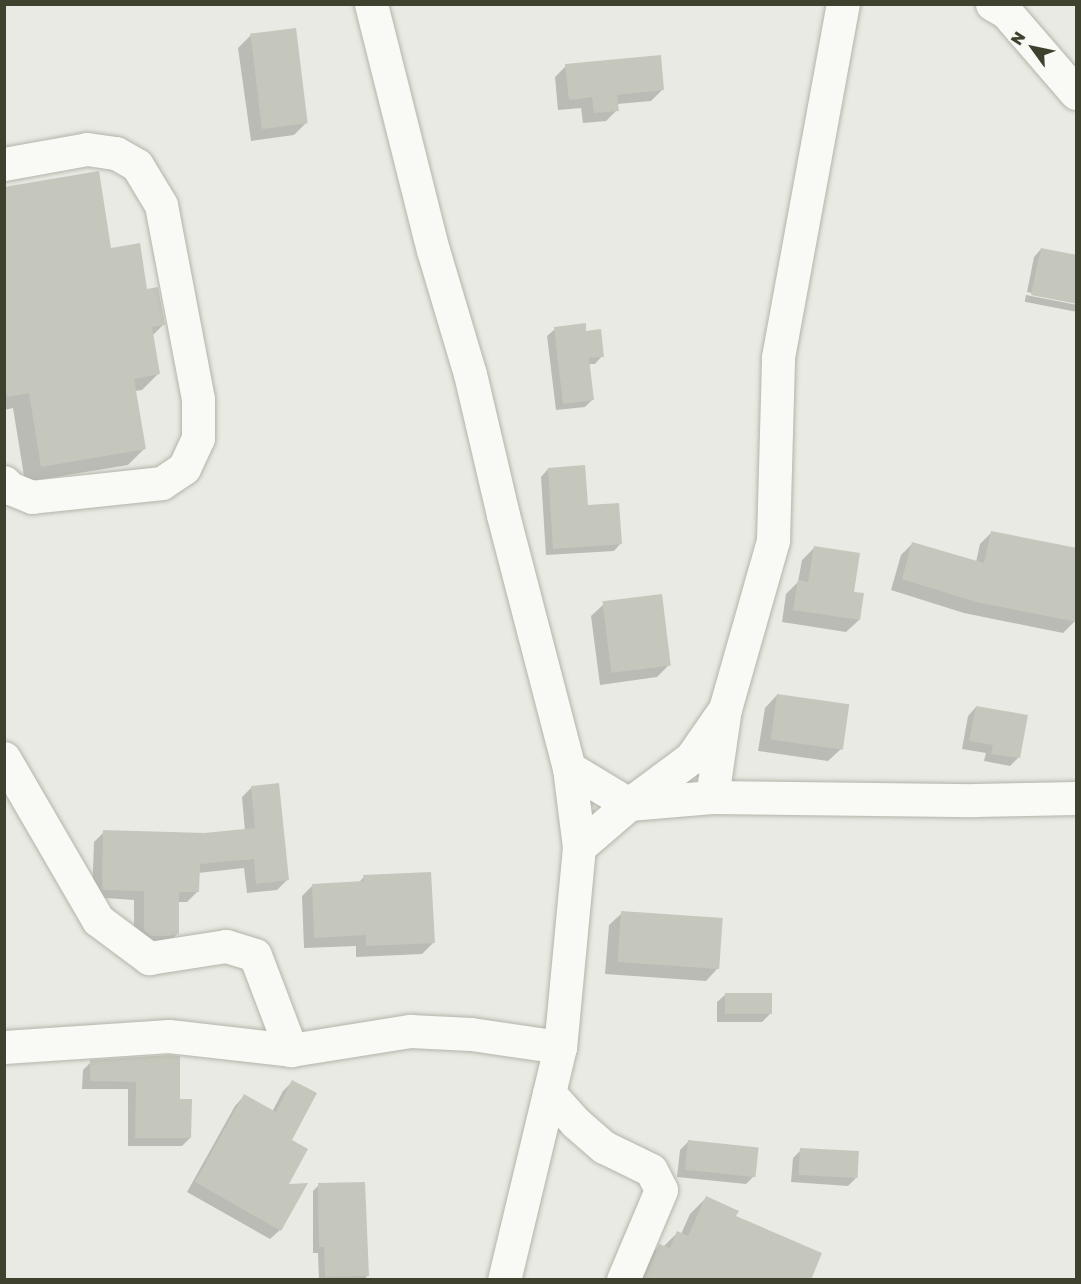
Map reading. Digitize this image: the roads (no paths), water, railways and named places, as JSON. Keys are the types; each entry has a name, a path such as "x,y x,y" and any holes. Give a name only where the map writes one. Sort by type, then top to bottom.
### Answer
{"street":[{"path":"371,4 433,250 470,374 502,515 568,768 579,847 560,1047 504,1280"},
{"path":"712,797 725,709 773,540 778,357 843,4"},
{"path":"992,4 1006,12 1077,93"},
{"path":"4,164 87,149 116,153 137,165 161,205 198,399 198,438 184,468 162,483 32,497 10,488 4,482"},
{"path":"579,847 628,804 691,758 725,709"},
{"path":"4,758 98,920 149,958 226,946 255,954 291,1050"},
{"path":"568,768 628,804 712,797 975,800 1077,798"},
{"path":"4,1047 169,1036 291,1050 410,1031 471,1034 560,1047"},
{"path":"549,1093 576,1123 604,1147 651,1170 661,1190 623,1280"}]}
